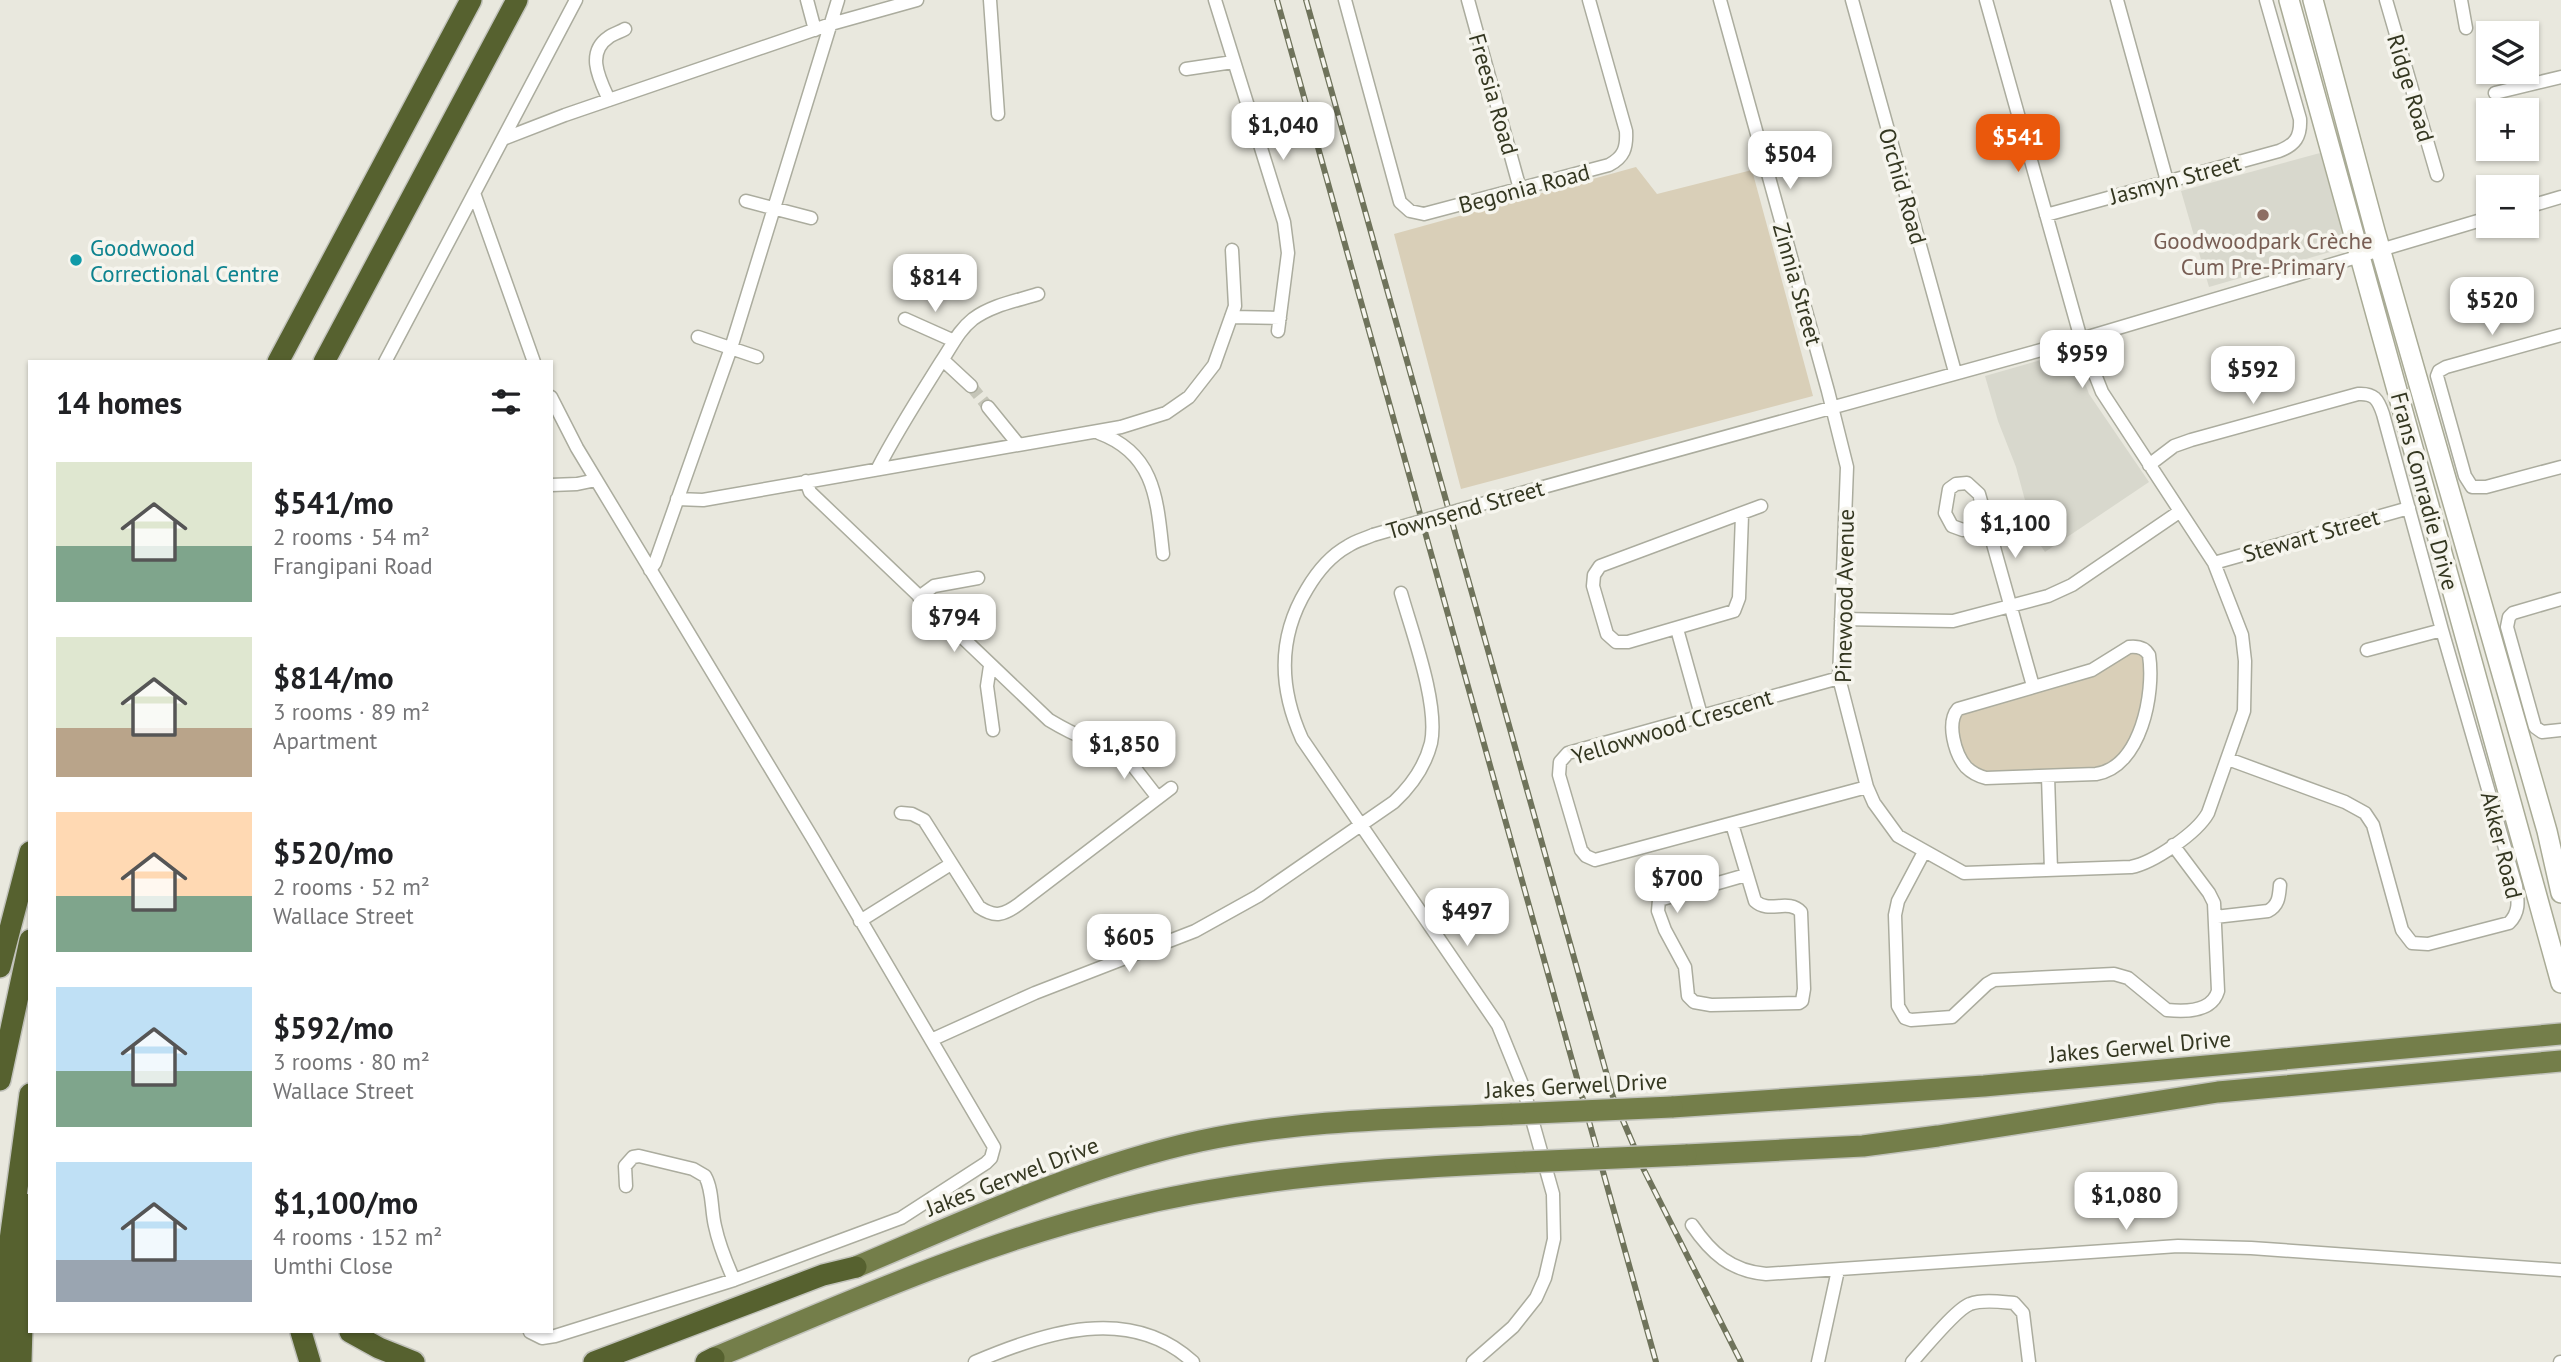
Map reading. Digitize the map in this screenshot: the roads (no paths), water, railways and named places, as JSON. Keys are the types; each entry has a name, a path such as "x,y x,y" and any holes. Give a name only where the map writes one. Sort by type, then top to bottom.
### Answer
{"highway":[{"path":"278,360 471,0"},
{"path":"325,360 517,0"},
{"path":"0,944 28,845"},
{"path":"0,967 28,860"},
{"path":"0,1080 28,949"},
{"name":"Jakes Gerwel Drive","path":"634,1362 1056,1184 1122,1161 1177,1146 1245,1133 1303,1125 1672,1107 1984,1086 2561,1034"},
{"path":"710,1361 962,1256 1122,1208 1211,1189 1309,1175 1377,1169 1863,1146 2218,1093 2561,1061"},
{"path":"4,1362 11,1230 28,1108"},
{"path":"21,1362 28,1229"},
{"path":"594,1362 823,1275 856,1267"},
{"path":"28,1362 34,1333"},
{"path":"301,1333 310,1362"},
{"path":"352,1333 379,1348 414,1362"}],"main road":[{"name":"Frans Conradie Drive","path":"2289,0 2561,983"},
{"name":"Frans Conradie Drive","path":"2313,0 2380,250 2547,831 2561,893"}],"street":[{"path":"386,360 576,0"},
{"path":"807,0 815,30"},
{"path":"650,570 655,563 731,348 776,209 838,0"},
{"path":"503,139 831,24 917,0"},
{"path":"990,0 998,114"},
{"path":"1215,0 1284,222 1288,253 1279,325 1231,317"},
{"name":"Begonia Road","path":"1345,0 1400,202 1417,214 1435,212 1609,165 1622,156 1627,143 1589,0"},
{"name":"Freesia Road","path":"1468,0 1520,189"},
{"name":"Zinnia Street","path":"1720,0 1832,407"},
{"name":"Orchid Road","path":"1852,0 1955,372"},
{"name":"Pinewood Avenue","path":"1832,407 1847,467 1839,678 1867,787 1891,830 1924,852 1964,873 2136,866 2173,845 2204,820 2244,711 2244,647 2238,624 2214,563 2102,392 2081,338 1986,0"},
{"path":"2117,0 2167,181"},
{"name":"Jasmyn Street","path":"2046,215 2279,151 2294,143 2299,136 2300,127 2297,108 2266,0"},
{"name":"Ridge Road","path":"2386,0 2437,175"},
{"path":"2460,0 2466,28"},
{"path":"609,100 596,67 596,54 609,37 625,29"},
{"path":"1186,69 1233,62"},
{"path":"2495,93 2561,77"},
{"path":"474,193 533,360"},
{"path":"2539,203 2561,197"},
{"path":"746,201 811,218"},
{"name":"Townsend Street","path":"1473,1362 1513,1327 1541,1288 1555,1239 1553,1194 1522,1084 1498,1025 1302,739 1288,701 1283,667 1288,630 1295,609 1318,572 1347,546 1373,535 2081,338 2476,222"},
{"path":"677,499 703,499 1095,431 1143,422 1166,413 1189,397 1214,365 1235,306 1232,250"},
{"path":"878,468 894,437 943,360 952,340 989,309 1038,294"},
{"path":"905,319 952,340"},
{"path":"2561,335 2439,371 2437,380 2465,476 2472,487 2486,488 2561,467"},
{"path":"698,337 757,357"},
{"path":"943,360 971,386"},
{"name":"Akker Road","path":"2149,465 2180,443 2357,394 2371,394 2376,397 2516,886 2518,910 2509,923 2428,944 2412,943 2402,930 2373,825 2365,813 2345,802 2228,759"},
{"path":"532,1333 542,1338 555,1336 734,1280 901,1218 991,1158 994,1147 813,839 596,480 553,401"},
{"path":"988,407 1018,444"},
{"path":"1095,431 1115,439 1150,476 1163,554"},
{"path":"553,485 596,480"},
{"path":"806,481 810,492 1049,720 1082,738 1101,744 1127,747 1151,743"},
{"path":"1742,514 1739,598 1736,608 1727,614 1628,642 1616,642 1607,634 1594,586 1597,570 1605,563 1761,506"},
{"name":"Stewart Street","path":"2214,563 2409,508"},
{"path":"1841,620 1945,622 1967,619 2061,591 2179,512"},
{"path":"1987,524 2033,686"},
{"path":"919,597 934,586 978,578"},
{"path":"931,1040 1035,993 1195,931 1258,896 1394,802 1410,786 1425,761 1431,741 1428,692 1401,593"},
{"path":"2554,731 2538,730 2534,723 2508,634 2509,617 2519,611 2561,599"},
{"path":"1677,629 1702,715"},
{"path":"2367,650 2442,629"},
{"path":"2129,647 2146,650 2149,655 2149,701 2128,754 2120,763 2103,773 1986,778 1977,775 1964,765 1960,758 1951,726 1953,715 1958,709 2033,686 2092,670 2129,647"},
{"path":"990,666 987,685 993,730"},
{"name":"Yellowwood Crescent","path":"1839,678 1568,753 1560,762 1559,775 1581,850 1590,859 1601,859 1867,787"},
{"path":"1116,744 1158,798"},
{"path":"2048,776 2052,870"},
{"path":"901,813 912,814 924,820 979,906 993,915 1002,914 1020,904 1171,788"},
{"path":"1732,824 1746,876 1758,904 1770,907 1792,905 1801,912 1804,989 1802,1001 1799,1003 1711,1005 1694,1002 1688,996 1685,967 1665,930 1658,911 1659,900 1746,876"},
{"path":"1924,852 1898,901 1895,915 1898,1006 1905,1018 1911,1020 1952,1017 1987,984 1994,981 2114,974 2128,978 2167,1010 2206,1007 2212,1003 2218,990 2215,917 2209,892 2173,845"},
{"path":"860,921 951,864"},
{"path":"2215,917 2268,911 2278,901 2280,884"},
{"path":"626,1186 625,1166 633,1157 639,1156 693,1169 705,1176 710,1190 715,1226 734,1280"},
{"path":"1692,1225 1712,1252 1723,1260 1746,1270 1777,1274 2178,1245 2561,1270"},
{"path":"1818,1362 1838,1270"},
{"path":"1912,1362 1971,1303 1992,1302 2014,1303 2023,1313 2029,1362"},
{"path":"975,1362 1048,1335 1107,1328 1129,1329 1152,1335 1174,1346 1193,1362"}],"tunnel":[{"path":"971,386 988,407"}],"railway":[{"path":"1277,0 1656,1362"},
{"path":"1306,0 1613,1097 1644,1170 1741,1362"}],"place":[{"name":"Goodwoodpark Crèche Cum Pre-Primary","path":"2263,215"},
{"name":"Goodwood Correctional Centre","path":"76,260"}]}
